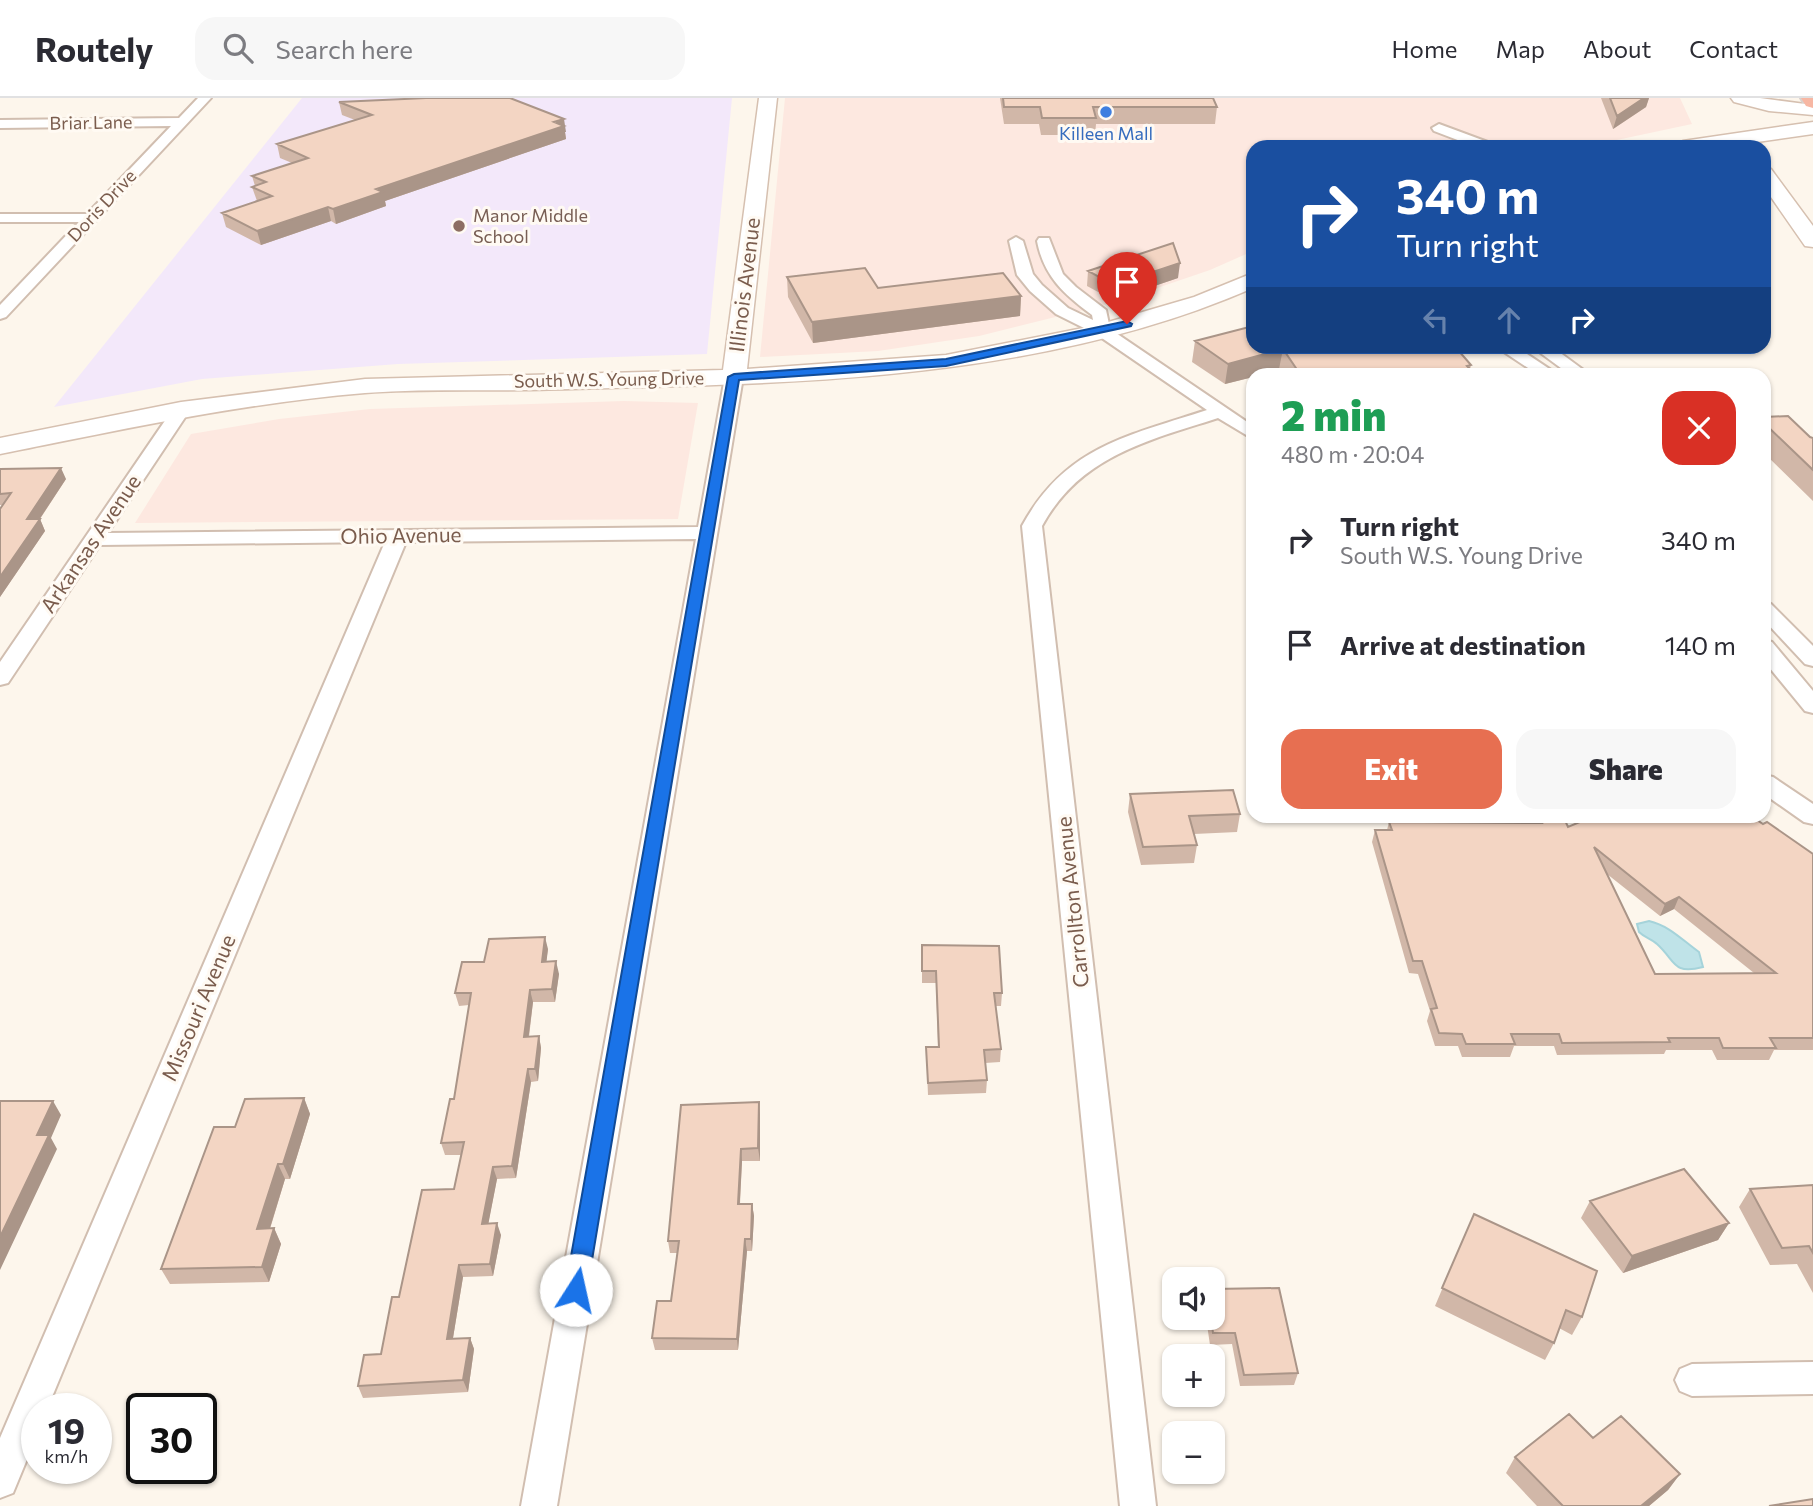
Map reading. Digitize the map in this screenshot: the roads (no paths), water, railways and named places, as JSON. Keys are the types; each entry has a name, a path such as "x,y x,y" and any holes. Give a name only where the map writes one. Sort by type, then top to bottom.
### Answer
{"main road":[{"name":"Illinois Avenue","path":"734,377 768,98"},
{"path":"1721,98 1745,140"},
{"path":"1740,98 1769,106 1813,110"},
{"path":"1756,140 1813,128"},
{"path":"1771,164 1779,156"},
{"path":"1771,184 1813,241"},
{"name":"South W.S. Young Drive","path":"0,446 181,410 365,386 734,377 946,362 1102,331 1202,302 1246,283"}],"street":[{"name":"Doris Drive","path":"0,314 205,98"},
{"name":"Briar Lane","path":"0,124 182,122"},
{"path":"1445,140 1436,134 1460,140"},
{"path":"0,218 92,218"},
{"path":"1016,241 1025,275 1036,288 1072,318 1102,331 1246,429"},
{"path":"1044,241 1053,274 1100,313 1102,331"},
{"path":"1516,354 1538,368"},
{"path":"1551,354 1571,368"},
{"name":"Illinois Avenue","path":"539,1506 734,377"},
{"name":"Arkansas Avenue","path":"0,678 181,410"},
{"name":"Carrollton Avenue","path":"1138,1506 1032,526 1041,506 1055,488 1070,473 1093,458 1220,412"},
{"name":"Ohio Avenue","path":"95,539 706,533"},
{"name":"Missouri Avenue","path":"0,1479 398,536"},
{"path":"1771,615 1813,659"},
{"path":"1771,655 1812,704"},
{"path":"1771,786 1808,805"},
{"path":"1692,1380 1813,1378"}],"water":[{"path":"1649,921 1670,930 1699,952 1703,967 1685,969 1676,965 1657,944 1639,932 1637,924"}],"place":[{"name":"Killeen Mall","path":"1106,112"},
{"name":"Manor Middle School","path":"459,226"}]}
